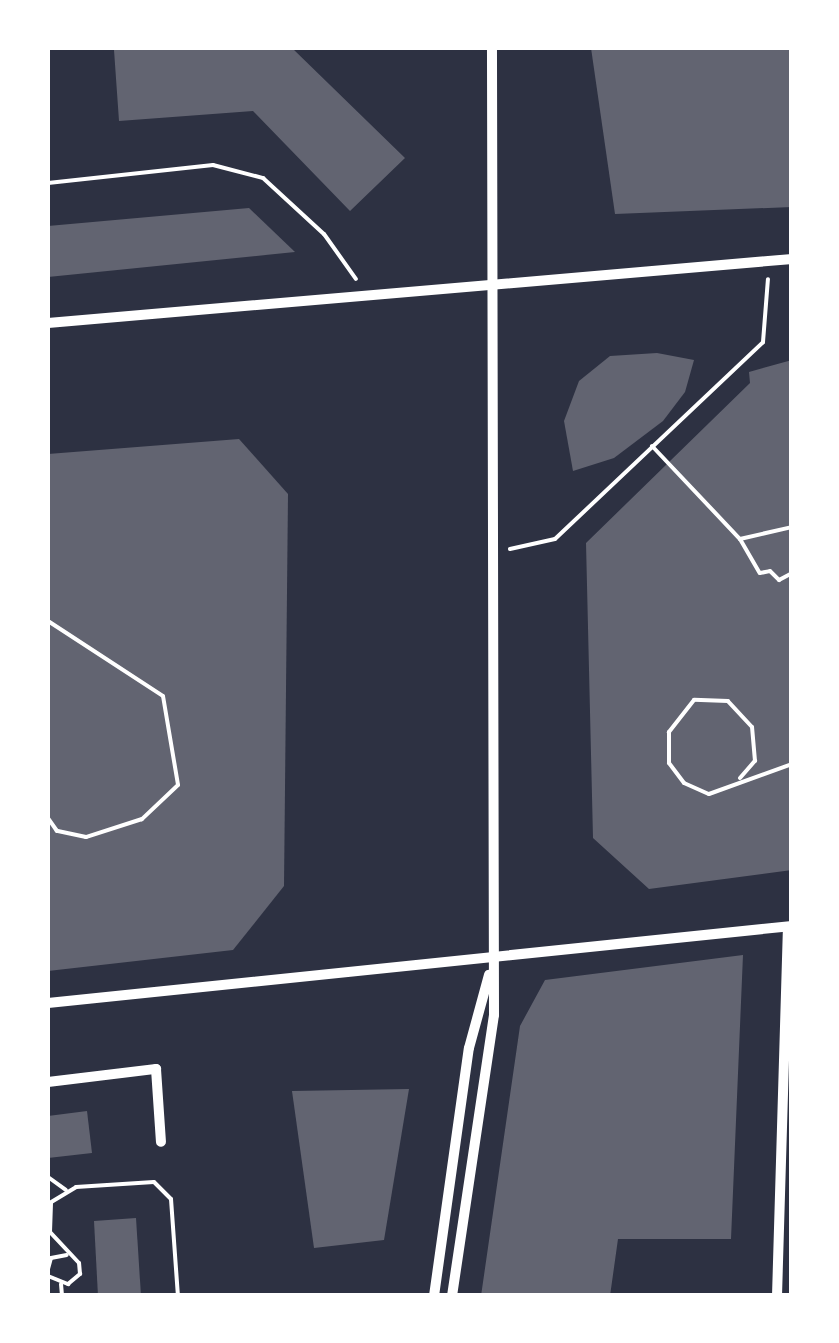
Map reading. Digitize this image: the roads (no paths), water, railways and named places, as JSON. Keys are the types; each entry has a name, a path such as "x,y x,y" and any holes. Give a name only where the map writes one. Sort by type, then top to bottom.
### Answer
{"street":[{"path":"452,1296 494,1015 496,284 492,48"},
{"path":"48,322 792,259"},
{"path":"48,1003 493,960 790,926 776,1296"},
{"path":"434,1296 469,1048 493,960"},
{"path":"48,1082 156,1069 161,1142"}]}
